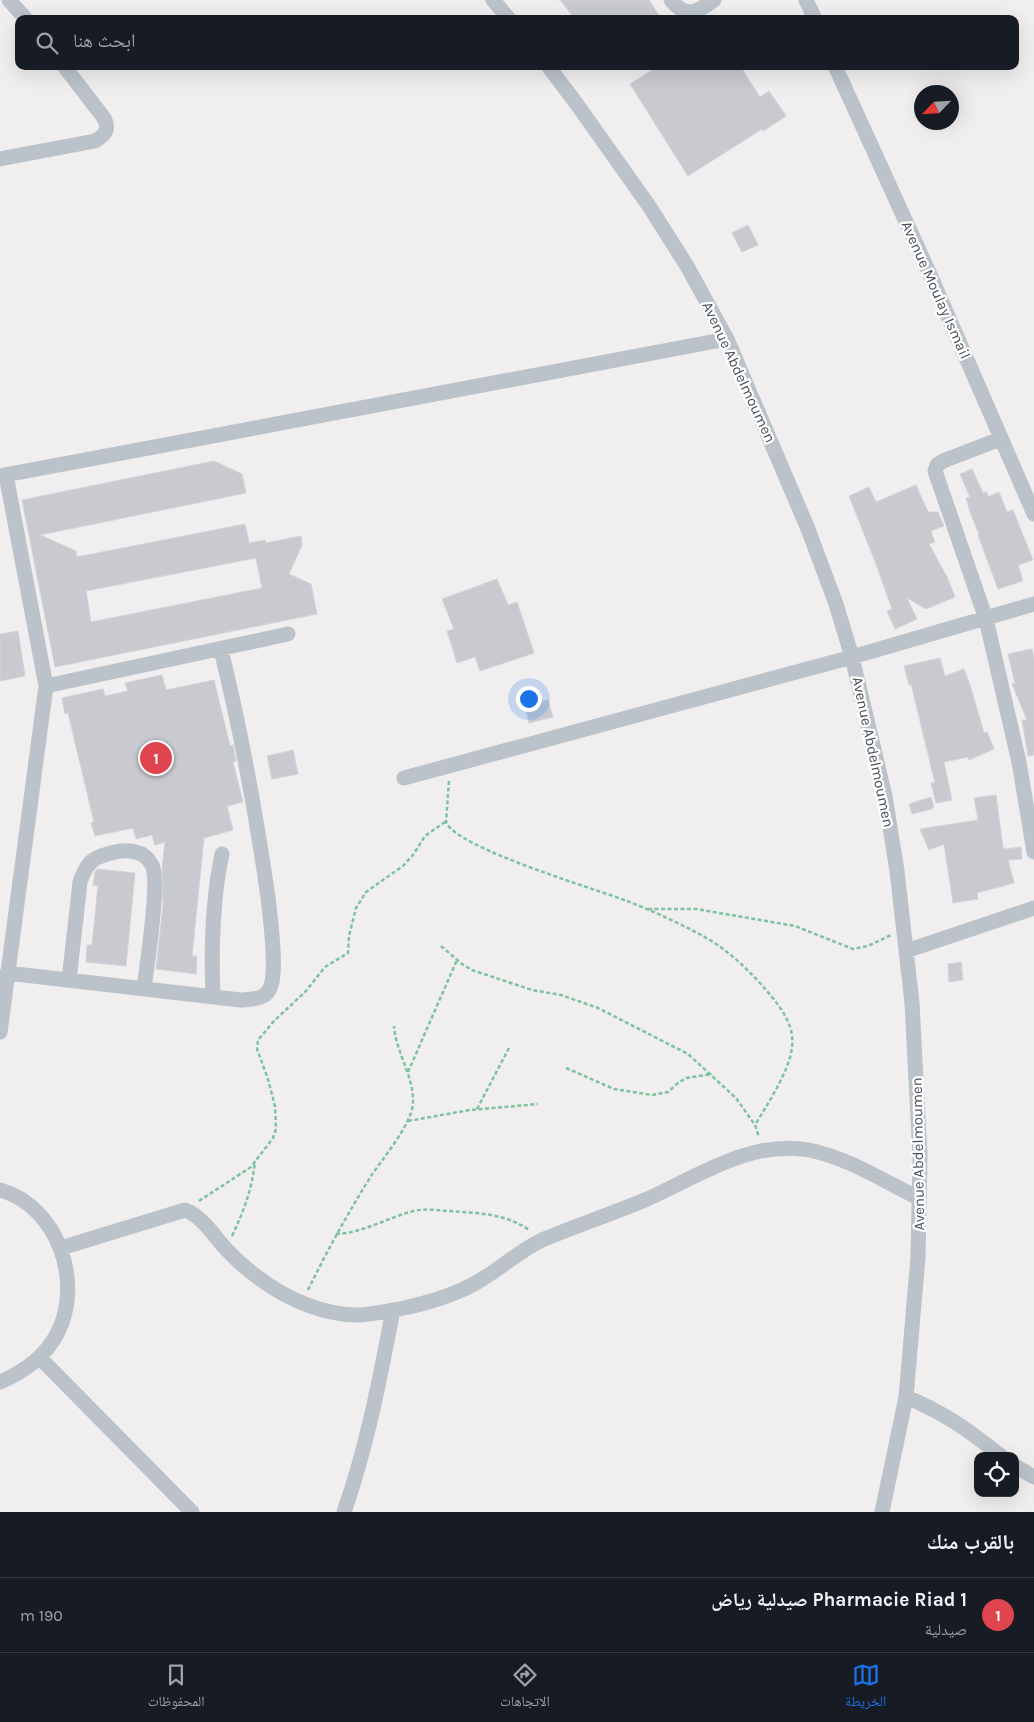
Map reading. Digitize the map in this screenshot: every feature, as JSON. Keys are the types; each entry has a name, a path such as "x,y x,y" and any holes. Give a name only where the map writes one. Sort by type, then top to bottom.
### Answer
{"street":[{"path":"9,0 22,15"},
{"path":"493,0 506,15"},
{"path":"671,0 680,10 686,12 702,9 714,0"},
{"path":"806,0 813,15"},
{"path":"0,159 95,141 106,132 107,125 104,118 67,70"},
{"name":"Avenue Abdelmoumen","path":"551,70 576,102 649,206 687,266 727,339 808,529 836,604 852,657 885,796 897,871 912,1003 920,1156 917,1274 906,1397 882,1512"},
{"name":"Avenue Moulay Ismail","path":"837,70 928,270 1034,514"},
{"path":"0,1032 46,686 3,475 727,339"},
{"path":"1000,439 943,461 935,468 986,619 1019,762 1034,852"},
{"path":"404,778 450,764 852,657 1034,604"},
{"path":"46,686 288,634"},
{"path":"7,973 240,1000 257,999 264,996 270,988 273,982 271,922 260,843 244,752 220,650"},
{"path":"69,980 80,882 84,870 90,860 100,856 118,851 138,852 148,859 154,869 153,909 144,988"},
{"path":"213,996 213,913 222,854"},
{"path":"906,952 1034,908"},
{"path":"61,1248 185,1210 192,1213 226,1249 279,1292 302,1302 338,1313 356,1315 393,1310 432,1301 472,1286 542,1240 644,1200 728,1162 764,1150 781,1148 807,1150 834,1157 866,1170 919,1198"},
{"path":"0,1190 29,1205 48,1224 61,1248 68,1277 67,1306 57,1334 40,1358 20,1374 0,1382"},
{"path":"344,1512 364,1445 379,1384 393,1310"},
{"path":"40,1358 192,1512"},
{"path":"906,1397 928,1405 948,1417 997,1452"},
{"path":"1019,1468 1034,1477"}],"path":[{"path":"450,764 446,822 448,828 461,837 498,855 646,909 703,936 717,945 761,984 777,1003 784,1015 790,1028 792,1049 784,1074 755,1126"},
{"path":"185,1210 241,1174 256,1161 273,1138 276,1118 272,1094 257,1049 258,1040 274,1021 305,992 325,967 348,953 349,936 356,908 366,892 403,866 413,855 425,836 446,822"},
{"path":"646,909 696,909 795,926 853,948 868,946 903,928"},
{"path":"441,946 472,970 532,990 561,995 598,1008 688,1054 736,1098 755,1126 764,1150"},
{"path":"408,1072 457,960"},
{"path":"302,1302 336,1234 372,1174 408,1121 413,1102 408,1072 397,1046 394,1026"},
{"path":"477,1109 509,1048"},
{"path":"566,1068 614,1089 652,1095 668,1092 682,1080 712,1074"},
{"path":"408,1121 477,1109 538,1104"},
{"path":"226,1249 252,1188 256,1161"},
{"path":"336,1234 358,1232 383,1220 423,1209 465,1211 500,1217 524,1227 542,1240"}],"building":[{"path":"560,0 649,0 658,15 572,15"},
{"path":"653,70 743,70 760,97 769,91 786,116 688,176 630,84"},
{"path":"748,225 758,245 742,252 732,233"},
{"path":"214,461 242,474 246,493 40,535 76,551 77,557 245,524 249,543 265,540 266,543 301,536 302,545 289,574 311,584 317,614 55,667 22,500","holes":["256,558 262,588 91,622 86,591"]},
{"path":"972,469 983,493 987,492 988,497 999,492 1007,512 1013,510 1033,560 1018,565 1023,581 998,589 970,512 966,498 970,497 960,474"},
{"path":"916,485 928,512 938,512 944,526 931,531 935,542 929,544 947,577 955,597 926,609 907,598 917,619 895,629 887,611 892,609 849,496 869,487 876,502"},
{"path":"497,579 508,605 517,602 534,653 480,671 475,657 457,663 447,631 454,629 442,599"},
{"path":"18,631 25,676 0,681 0,634"},
{"path":"1032,649 1034,658 1034,755 1028,756 1022,720 1027,720 1012,684 1015,683 1008,654"},
{"path":"940,658 945,676 964,669 984,733 987,732 994,749 969,760 968,757 944,762 952,800 936,803 931,783 935,783 911,684 909,685 904,666"},
{"path":"162,675 166,690 214,680 230,746 233,745 236,761 233,762 243,802 227,806 233,830 204,838 192,956 197,956 196,974 156,969 163,905 162,868 165,842 155,845 152,835 136,839 133,828 95,836 91,823 94,822 68,713 65,714 62,698 103,689 105,696 128,691 125,683"},
{"path":"548,700 553,717 529,723 525,705"},
{"path":"293,750 298,774 272,779 267,756"},
{"path":"996,795 1003,848 1021,847 1022,859 1008,860 1014,883 977,893 978,899 953,903 944,844 929,850 920,829 978,820 974,798"},
{"path":"931,797 934,807 932,809 912,814 909,804"},
{"path":"97,869 135,873 126,966 86,962 87,945 92,945 98,886 93,885"},
{"path":"961,962 963,980 949,982 948,964"}],"place":[{"name":"Pharmacie Riad 1 صيدلية رياض","path":"156,758"}]}
